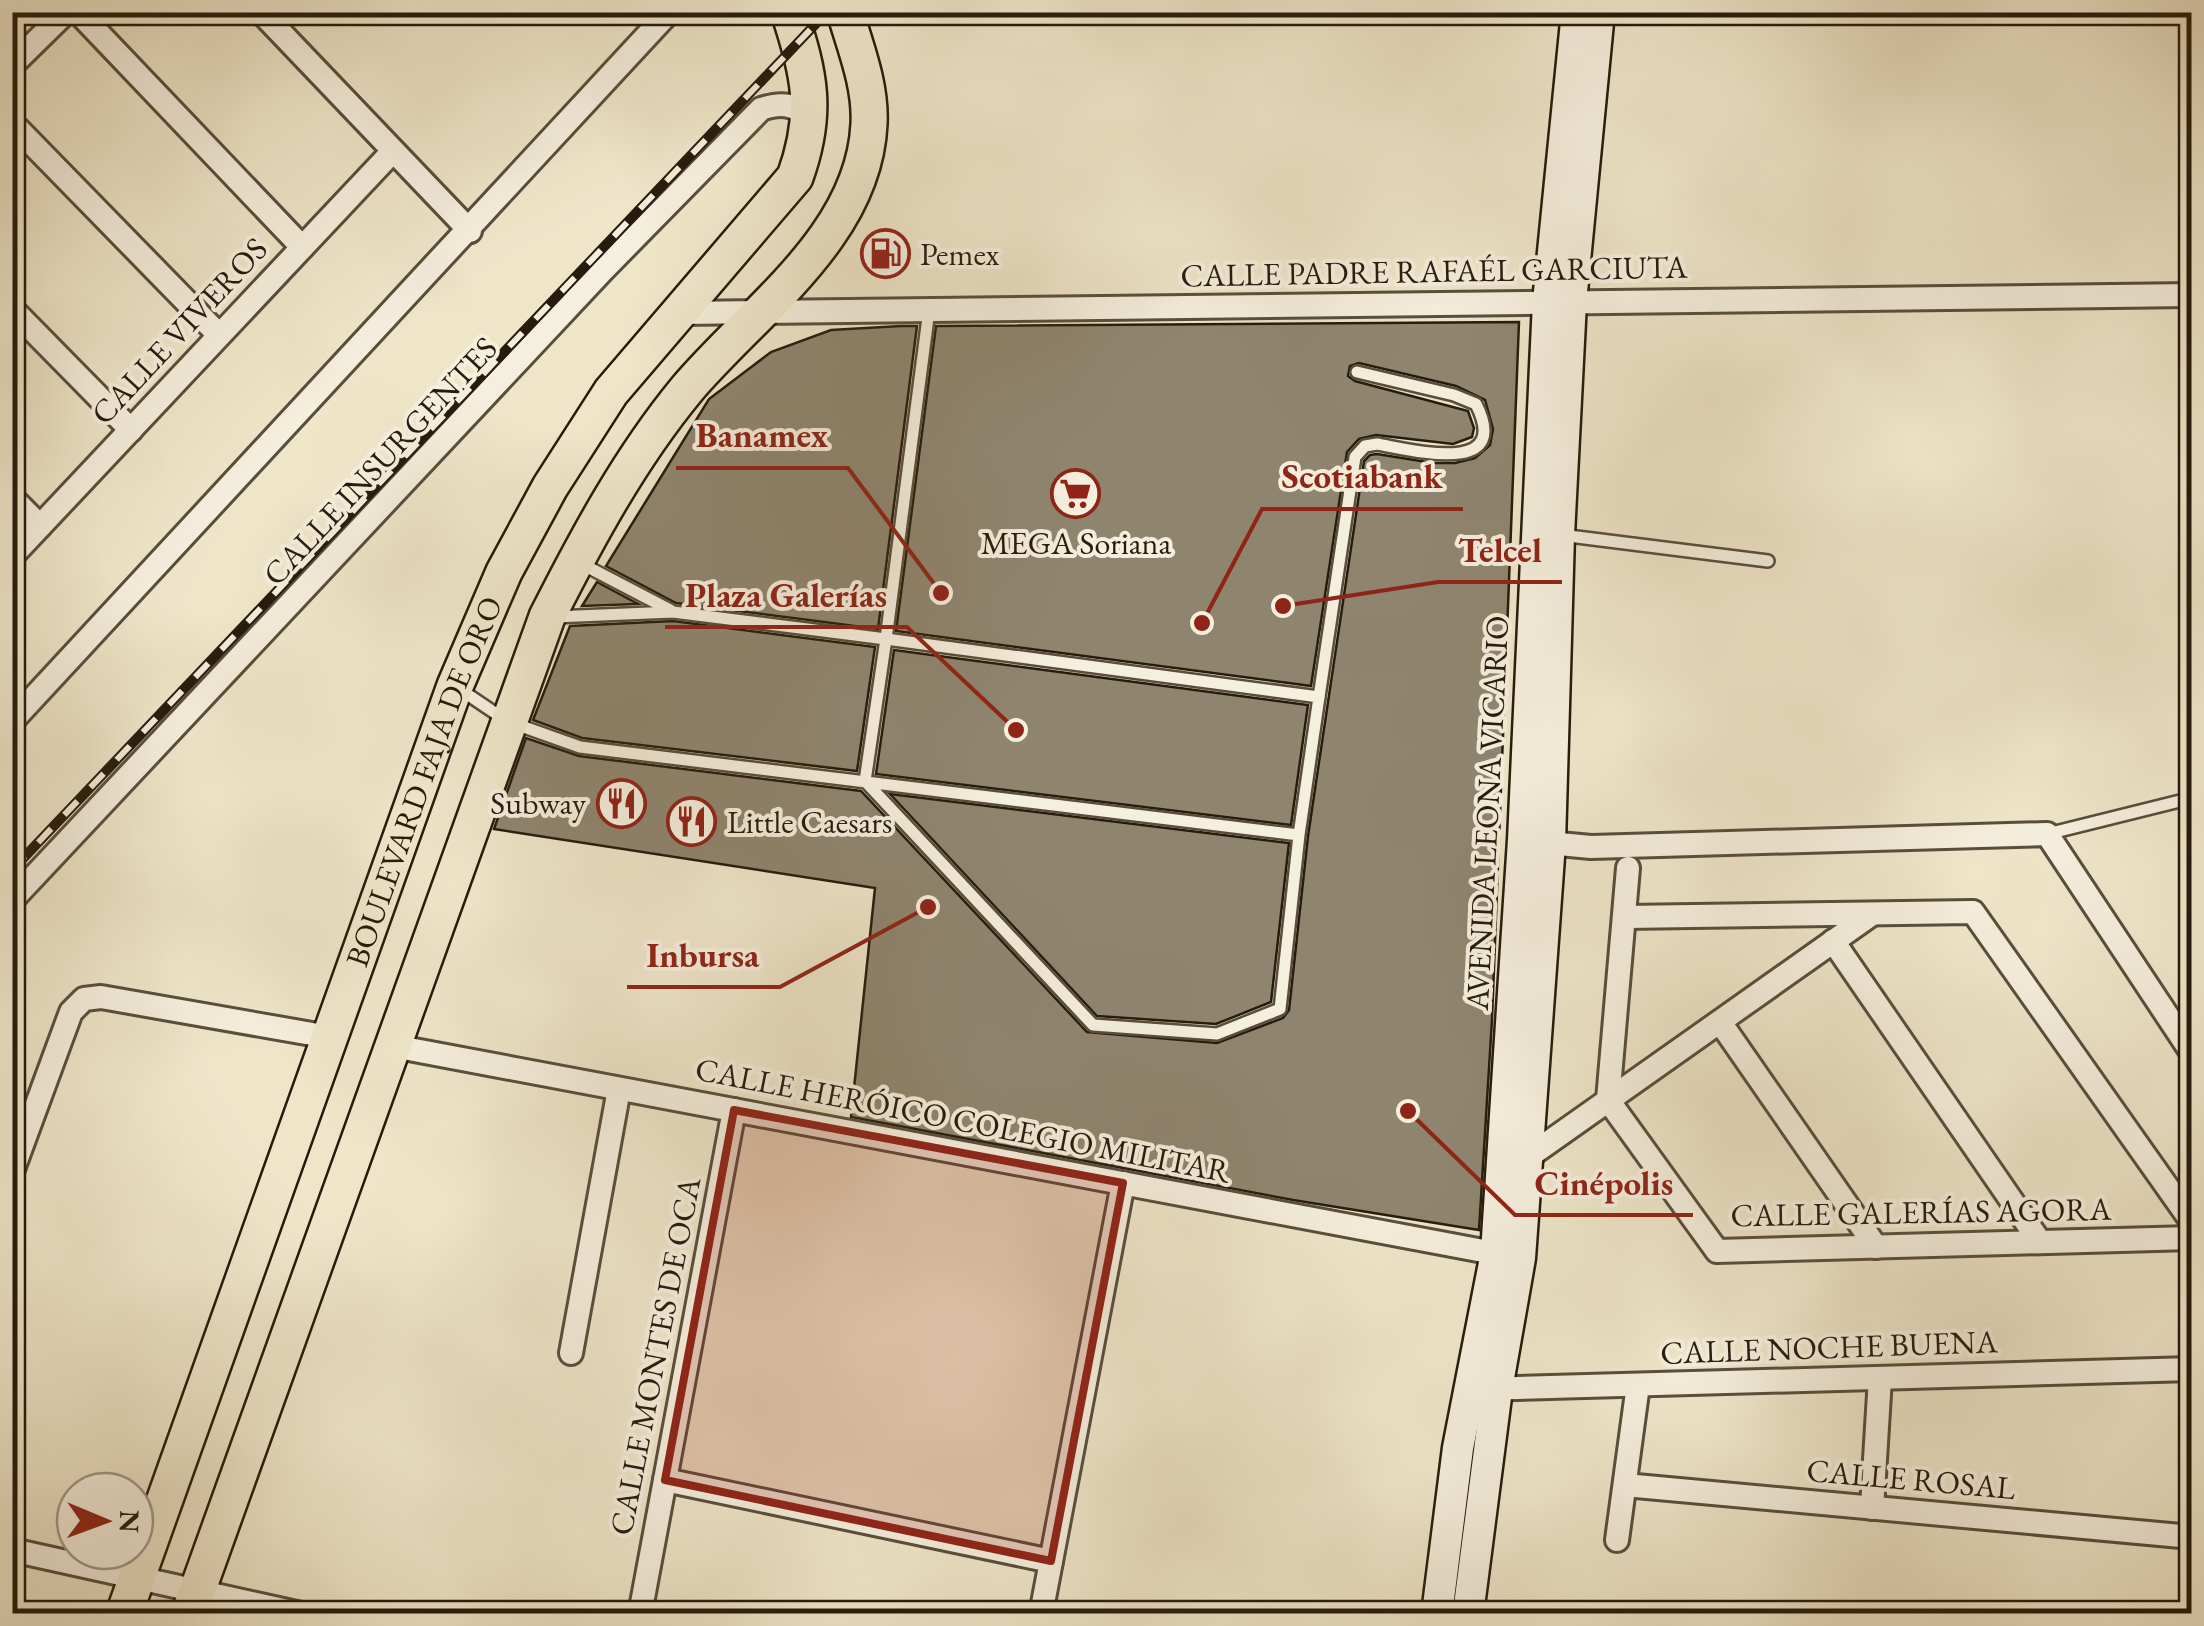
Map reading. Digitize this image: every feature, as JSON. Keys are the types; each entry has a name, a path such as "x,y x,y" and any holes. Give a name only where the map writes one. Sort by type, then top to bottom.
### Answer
{"main road":[{"name":"BOULEVARD FAJA DE ORO","path":"124,1614 454,686 504,572 550,487 634,362 795,177 806,148 811,86 790,12"},
{"name":"BOULEVARD FAJA DE ORO","path":"194,1601 547,617 576,561 661,423 824,242 848,207 864,164 870,123 866,81 846,17"},
{"path":"803,58 846,17"},
{"path":"634,362 645,378 666,388 689,388"}],"street":[{"path":"12,64 66,12"},
{"path":"78,12 302,248"},
{"path":"261,12 470,231"},
{"path":"12,721 670,12"},
{"name":"AVENIDA LEONA VICARIO","path":"1468,1614 1483,1389 1528,1157 1548,534 1578,12"},
{"name":"AVENIDA LEONA VICARIO","path":"1560,302 1599,12"},
{"name":"CALLE INSURGENTES","path":"12,900 591,282 761,108 779,103 797,106 811,118"},
{"path":"12,123 219,336"},
{"name":"CALLE VIVEROS","path":"14,550 393,150"},
{"name":"CALLE PADRE RAFAÉL GARCIUTA","path":"678,313 2192,295"},
{"path":"12,308 131,430"},
{"path":"12,498 40,526"},
{"path":"1536,841 1591,848 2047,834 2192,1053"},
{"name":"AVENIDA LEONA VICARIO","path":"1508,1255 1536,841"},
{"path":"1608,1100 1628,868"},
{"path":"1625,917 1973,912 2192,1222"},
{"path":"1528,1157 1872,914"},
{"path":"1833,942 2040,1242"},
{"path":"12,1172 71,1012 84,999 102,996 329,1037"},
{"path":"1720,1022 1876,1247"},
{"name":"CALLE HERÓICO COLEGIO MILITAR","path":"393,1046 1508,1255"},
{"path":"570,1353 619,1089"},
{"name":"CALLE GALERÍAS AGORA","path":"1608,1100 1717,1252 2192,1238"},
{"name":"CALLE MONTES DE OCA","path":"640,1614 734,1110"},
{"path":"1042,1614 1123,1183"},
{"name":"CALLE NOCHE BUENA","path":"1483,1389 2192,1369"},
{"path":"1872,1508 1880,1378"},
{"path":"1617,1540 1638,1385"},
{"name":"AVENIDA LEONA VICARIO","path":"1437,1614 1458,1448 1483,1389"},
{"path":"665,1480 1051,1561"},
{"name":"CALLE ROSAL","path":"1624,1485 2192,1537"},
{"path":"12,1550 137,1576 194,1601 301,1614"}],"lane":[{"path":"864,781 929,310"},
{"path":"864,781 1092,1026 1217,1034 1280,1009 1299,835 1355,457 1364,446 1377,444 1452,456 1480,444 1484,433 1484,420 1476,404 1357,372"},
{"path":"1548,534 1768,561"},
{"path":"576,561 674,612"},
{"path":"547,617 674,612 1318,697"},
{"path":"454,686 507,722 580,747 1299,835"},
{"path":"2047,834 2192,798"}],"highlighted area":[{"path":"734,1110 1123,1183 1051,1561 665,1480"}],"building":[{"path":"1519,322 1492,1020 1479,1230 1293,1200 851,1117 875,888 494,829 526,738 579,756 861,791 1087,1032 1217,1043 1283,1018 1289,1010 1308,836 1364,461 1377,454 1433,463 1475,458 1490,445 1493,429 1485,400 1456,386 1359,363 1350,366 1348,376 1355,381 1468,411 1474,428 1472,437 1453,444 1376,435 1359,439 1347,452 1311,686 896,631 936,326"},
{"path":"917,326 878,629 676,603 606,566 709,399 771,352 831,330"},
{"path":"597,582 638,604 582,606"},
{"path":"673,621 875,647 857,771 582,738 533,720 570,626"},
{"path":"894,650 1308,705 1291,825 876,774"},
{"path":"890,794 1289,843 1271,1002 1216,1024 1097,1016"}],"railway":[{"path":"12,870 827,12"}],"place":[{"name":"Pemex","path":"885,254"},
{"name":"MEGA Soriana","path":"1076,493"},
{"name":"Banamex","path":"941,593"},
{"name":"Telcel","path":"1283,606"},
{"name":"Scotiabank","path":"1202,623"},
{"name":"Plaza Galerías","path":"1016,730"},
{"name":"Subway","path":"621,803"},
{"name":"Little Caesars","path":"692,822"},
{"name":"Inbursa","path":"928,907"},
{"name":"Cinépolis","path":"1408,1111"}]}
